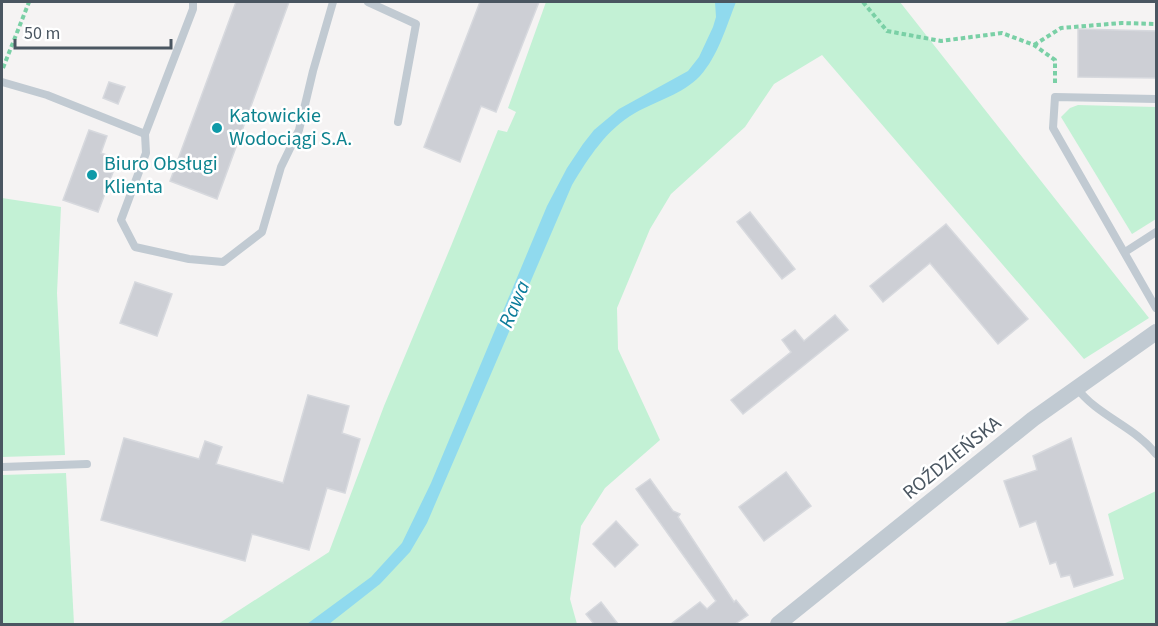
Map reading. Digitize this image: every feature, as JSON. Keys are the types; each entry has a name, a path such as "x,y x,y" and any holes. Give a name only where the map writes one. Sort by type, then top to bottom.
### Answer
{"street":[{"name":"ROŹDZIEŃSKA","path":"778,624 1033,419 1156,332"}],"lane":[{"path":"193,2 193,9 145,134 146,153 121,220 135,247 189,259 223,262 262,232 281,167 299,130 333,2"},
{"path":"368,2 416,24 398,122"},
{"path":"2,82 47,95 145,134"},
{"path":"1156,99 1055,97 1053,128 1156,308"},
{"path":"1125,252 1156,232"},
{"path":"1076,387 1086,401 1147,442 1156,454"},
{"path":"2,467 87,464"}],"path":[{"path":"2,74 29,2"},
{"path":"863,2 887,31 941,41 1002,33 1034,45 1055,60 1055,97"},
{"path":"1034,45 1061,28 1122,23 1156,24"}],"green space":[{"path":"546,2 900,2 1149,318 1084,359 822,55 774,84 745,127 671,194 650,229 617,308 618,349 660,440 605,488 581,526 570,599 577,624 218,624 329,552 384,406 498,130 507,132 516,112 508,108"},
{"path":"1078,105 1156,107 1156,219 1132,234 1061,117 1070,108"},
{"path":"2,198 61,207 57,293 65,455 2,457"},
{"path":"66,473 74,624 2,624 2,475"},
{"path":"1156,491 1156,624 1005,624 1124,579 1108,514"}],"water":[{"name":"Rawa","path":"715,2 736,2 712,60 700,76 686,88 635,113 615,127 592,154 572,185 427,523 410,552 380,584 329,624 307,624 371,577 402,543 431,483 547,206 567,168 594,130 619,109 688,71 699,57 713,27 716,17"}],"building":[{"name":"Katowickie Wodociągi S.A.","path":"236,2 289,2 217,199 170,181"},
{"path":"480,2 539,2 496,112 481,106 460,162 424,147"},
{"path":"1078,29 1156,31 1156,78 1078,77"},
{"path":"109,82 125,87 118,104 103,98"},
{"name":"Biuro Obsługi Klienta","path":"89,130 107,136 101,153 118,159 98,212 63,200"},
{"path":"750,212 795,269 782,279 737,222"},
{"path":"946,224 1028,319 998,344 930,263 883,302 870,286"},
{"path":"135,282 172,294 157,336 120,323"},
{"path":"835,315 848,330 743,414 731,400 791,352 782,340 795,330 804,341"},
{"path":"308,395 349,406 342,433 360,439 345,493 327,488 309,550 252,534 245,561 101,520 124,438 199,459 205,441 222,447 216,464 283,483"},
{"path":"1071,438 1113,575 1074,587 1070,575 1061,577 1056,562 1050,564 1036,521 1020,527 1004,481 1037,470 1033,456"},
{"path":"786,472 811,506 764,541 739,507"},
{"path":"650,479 673,511 680,514 678,517 734,602 736,600 748,615 735,624 671,624 700,602 707,609 716,601 636,489"},
{"path":"616,521 638,545 615,567 593,544"},
{"path":"601,602 618,624 594,624 586,614"}],"place":[{"name":"Katowickie Wodociągi S.A.","path":"217,128"},
{"name":"Biuro Obsługi Klienta","path":"92,175"}]}
